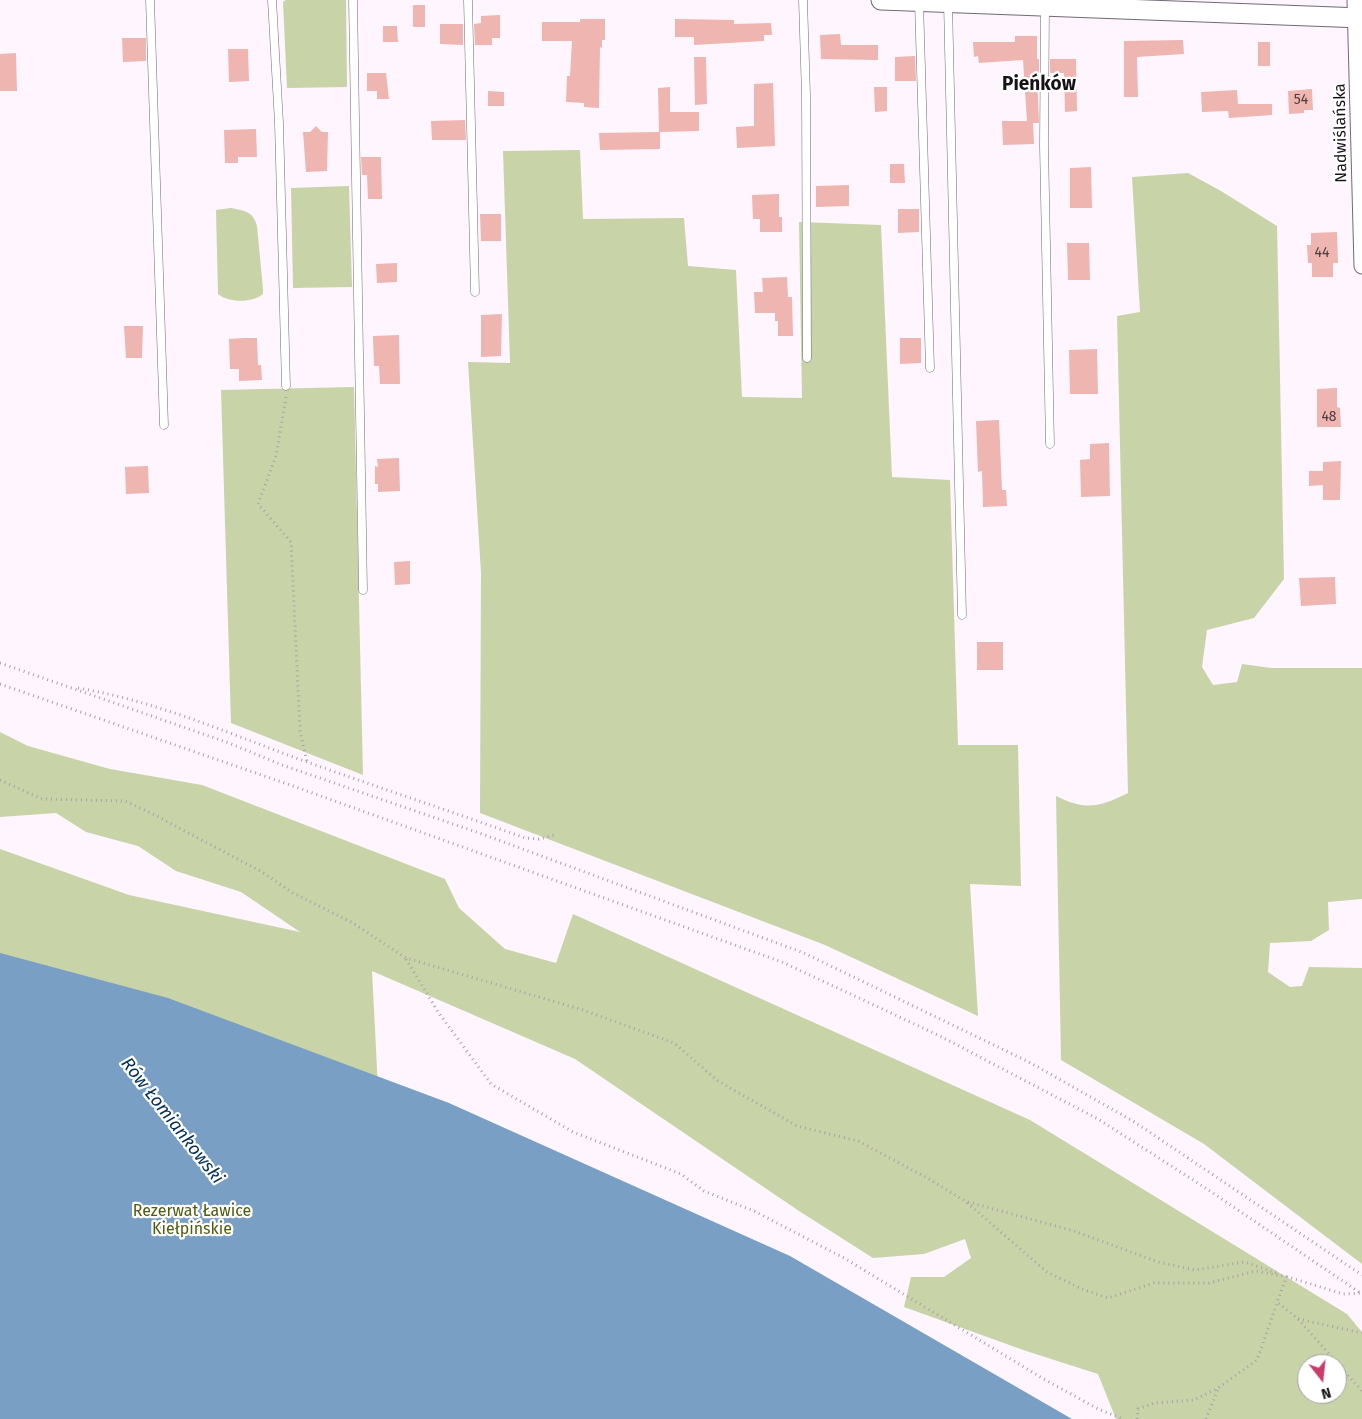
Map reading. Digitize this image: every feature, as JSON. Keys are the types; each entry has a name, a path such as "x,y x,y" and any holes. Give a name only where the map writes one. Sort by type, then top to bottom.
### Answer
{"street":[{"path":"881,0 1045,6 1141,5 1358,12"},
{"name":"Nadwiślańska","path":"1358,12 1362,266"}],"lane":[{"path":"150,0 164,425"},
{"path":"272,0 279,124 286,386"},
{"path":"353,0 363,590"},
{"path":"468,0 475,292"},
{"path":"803,0 806,95 807,358"},
{"path":"919,2 930,368"},
{"path":"948,3 962,615"},
{"path":"1045,6 1044,146 1050,444"}],"path":[{"path":"286,386 286,405 276,456 258,504 291,542 300,731 308,762"},
{"path":"0,663 229,743 282,765 492,838 804,953 1029,1062 1133,1121 1362,1275"},
{"path":"0,684 321,796 782,962 940,1036 1098,1119 1204,1187 1362,1293"},
{"path":"67,686 122,696 182,715 308,762 525,838 539,839 554,835"},
{"path":"0,780 42,799 124,801 262,872 293,893 352,922 406,958 584,1010 674,1043 718,1081 796,1126 858,1141 929,1179 965,1201 1047,1272 1082,1289 1108,1298 1154,1283 1209,1283 1256,1271 1288,1277"},
{"path":"406,958 422,982 438,1012 491,1084 573,1132 681,1174 704,1191 754,1211 844,1258 1042,1378 1123,1419"},
{"path":"965,1201 1074,1231 1158,1262 1195,1270 1245,1262 1343,1294 1362,1293"},
{"path":"1137,1419 1138,1409 1154,1403 1194,1400 1218,1388 1257,1360 1277,1302 1288,1277"},
{"path":"1277,1302 1298,1319 1362,1391"},
{"path":"1298,1319 1362,1333"},
{"path":"1206,1419 1218,1388"}],"green space":[{"path":"286,0 346,0 347,87 287,88 283,2"},
{"path":"580,150 583,219 684,218 688,266 736,270 742,397 802,398 799,222 881,225 892,477 950,480 958,745 1018,745 1021,886 970,884 978,1016 825,945 480,813 481,573 468,362 510,363 503,151"},
{"path":"1188,173 1277,226 1284,579 1254,618 1207,630 1202,667 1213,685 1237,682 1242,664 1271,668 1362,668 1362,899 1328,902 1329,930 1311,941 1270,943 1268,972 1290,987 1302,986 1309,967 1362,968 1362,1264 1204,1144 1061,1060 1056,796 1076,804 1092,805 1109,801 1128,793 1117,316 1140,312 1132,177"},
{"path":"349,186 352,287 293,288 291,188"},
{"path":"231,208 251,215 257,226 263,294 253,299 234,300 218,294 216,210"},
{"path":"354,387 363,775 231,723 221,390"},
{"name":"Rezerwat Ławice Kiełpińskie","path":"0,732 28,746 110,769 202,785 445,879 459,908 505,949 556,963 573,914 1030,1120 1347,1314 1362,1332 1362,1419 1116,1419 1098,1374 1026,1351 904,1307 911,1277 944,1277 971,1258 965,1239 924,1254 873,1258 799,1211 575,1059 372,971 395,1419 0,1419 0,849 129,895 300,932 241,892 176,871 138,846 86,832 56,813 0,817"}],"water":[{"name":"Rów Łomiankowski","path":"0,953 168,998 449,1103 790,1256 1072,1419 0,1419"}],"building":[{"path":"413,5 425,5 425,27 413,27"},
{"path":"500,15 500,38 492,38 492,45 475,45 474,24 481,23 481,16"},
{"path":"580,19 605,19 605,40 602,40 602,48 600,47 599,108 584,107 584,103 566,102 567,76 570,76 572,41 542,41 542,22 580,22"},
{"path":"675,19 734,20 734,24 771,23 772,35 764,35 764,41 694,45 694,37 675,37"},
{"path":"440,24 463,24 463,45 440,44"},
{"path":"383,26 397,26 398,42 383,42"},
{"path":"840,34 841,45 878,45 878,60 821,59 820,35"},
{"path":"1015,36 1037,36 1039,123 1033,123 1034,144 1003,145 1002,121 1027,121 1023,60 979,63 978,56 974,57 973,42 1015,42"},
{"path":"122,38 146,38 146,61 123,62"},
{"path":"1183,40 1184,54 1137,57 1138,97 1124,97 1124,41"},
{"path":"1258,42 1270,42 1270,66 1258,66"},
{"path":"228,49 248,49 249,81 229,82"},
{"path":"16,53 17,91 0,91 0,54"},
{"path":"915,56 916,81 895,81 895,57"},
{"path":"694,57 706,57 707,104 695,105"},
{"path":"1050,59 1076,59 1077,111 1065,112 1064,73 1050,73"},
{"path":"367,73 386,73 389,99 377,99 377,91 367,91"},
{"path":"773,83 775,146 737,148 736,127 754,126 754,84"},
{"path":"670,87 670,112 699,112 699,131 660,132 660,149 600,150 599,133 659,132 658,88"},
{"path":"874,87 887,87 887,111 875,112"},
{"path":"1312,89 1313,110 1289,114 1288,91"},
{"path":"1237,90 1238,104 1272,104 1272,115 1229,118 1228,111 1202,112 1201,92"},
{"path":"488,91 504,92 504,106 488,106"},
{"path":"465,120 466,140 432,140 431,121"},
{"path":"316,126 322,132 328,132 327,171 306,172 303,132 310,132"},
{"path":"256,129 257,157 238,157 238,163 225,163 224,130"},
{"path":"361,157 381,157 382,199 368,199 367,175 362,175"},
{"path":"890,164 904,164 905,183 890,183"},
{"path":"1091,167 1092,208 1070,208 1070,168"},
{"path":"849,185 849,206 816,207 816,186"},
{"path":"779,194 779,217 782,217 782,232 760,232 760,219 753,219 752,195"},
{"path":"898,209 919,209 919,232 898,233"},
{"path":"480,214 501,214 501,241 481,241"},
{"path":"1337,232 1338,263 1333,263 1333,277 1312,277 1312,263 1308,263 1307,245 1311,245 1311,233"},
{"path":"1067,243 1089,243 1090,280 1068,280"},
{"path":"397,263 397,282 377,283 376,264"},
{"path":"787,277 788,297 792,297 793,336 778,336 778,321 775,321 775,313 755,313 754,292 763,292 762,278"},
{"path":"502,314 501,356 481,357 481,315"},
{"path":"124,326 143,326 142,358 126,358"},
{"path":"399,335 400,384 380,384 379,366 374,366 373,336"},
{"path":"257,338 258,365 261,365 262,380 239,381 239,369 230,369 229,339"},
{"path":"900,338 921,338 921,363 900,364"},
{"path":"1097,349 1098,394 1070,394 1069,350"},
{"path":"1337,388 1337,407 1340,408 1341,427 1317,427 1317,389"},
{"path":"999,420 1002,490 1006,490 1007,506 983,507 982,471 978,472 976,421"},
{"path":"1109,443 1110,496 1081,497 1080,460 1090,459 1090,444"},
{"path":"399,458 400,491 378,492 378,484 375,484 375,466 378,467 377,459"},
{"path":"1341,461 1340,500 1323,500 1323,485 1309,486 1309,471 1323,471 1323,462"},
{"path":"148,466 149,493 126,494 125,467"},
{"path":"410,561 410,584 395,585 394,562"},
{"path":"1335,577 1336,604 1301,606 1299,578"},
{"path":"977,642 1003,642 1003,670 977,670"}],"district":[{"name":"Pieńków","path":"1039,85"}]}
